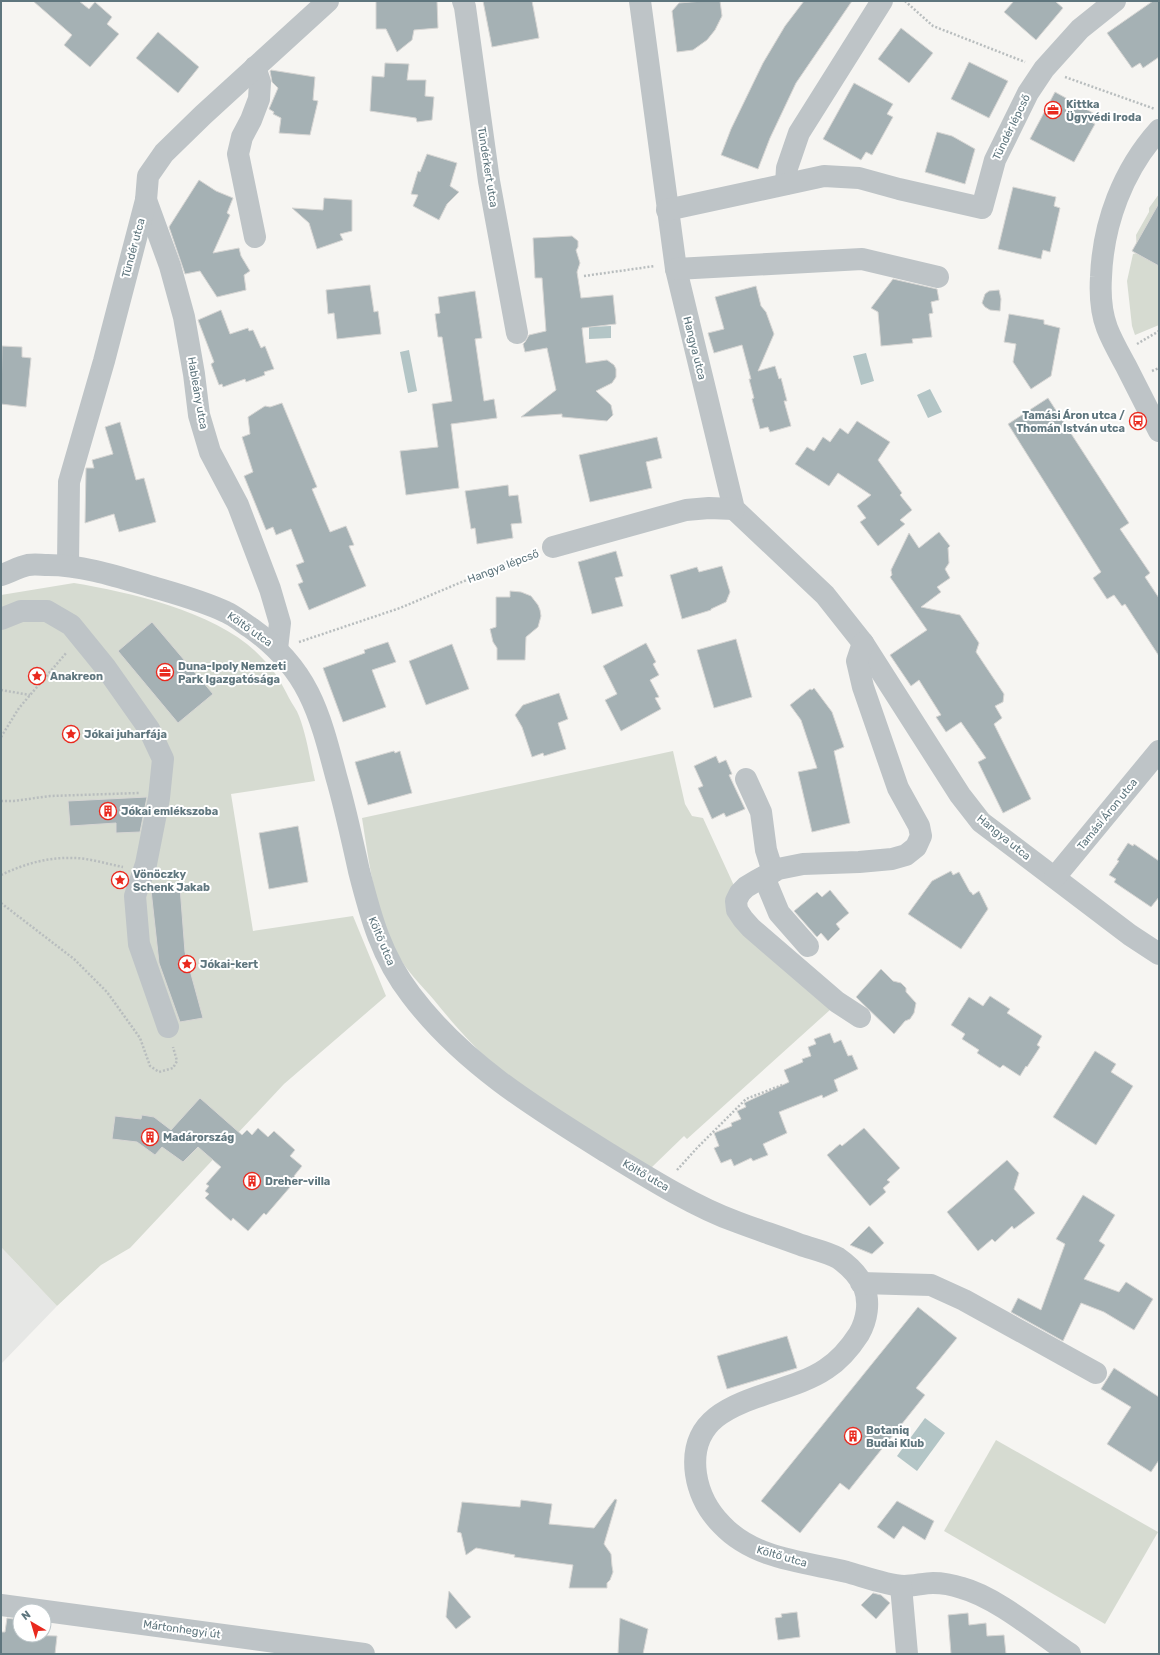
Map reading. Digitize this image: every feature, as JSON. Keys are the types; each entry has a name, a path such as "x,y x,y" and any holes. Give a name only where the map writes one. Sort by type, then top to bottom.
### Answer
{"street":[{"name":"Tündér utca","path":"68,565 69,482 104,361 146,200 148,176 164,153 202,115 328,1"},
{"name":"Tündérkert utca","path":"463,1 489,181 517,333"},
{"name":"Hangya utca","path":"640,1 676,266 734,509 825,595 863,643 960,795 981,822 1130,935 1159,954"},
{"path":"786,184 787,168 799,132 882,1"},
{"name":"Tündér lépcső","path":"668,210 824,176 859,178 899,189 982,208 995,160 1028,93 1044,69 1080,29 1115,1"},
{"path":"255,67 260,82 259,99 251,120 242,137 238,154 255,237"},
{"path":"1159,130 1150,140 1132,166 1117,198 1106,230 1102,259 1100,294 1106,327 1159,431"},
{"name":"Hableány utca","path":"146,200 170,266 184,317 194,374 199,415 210,452 238,506 270,590 280,623 277,649"},
{"path":"676,266 862,260 938,277"},
{"name":"Hangya lépcső","path":"553,547 686,510 709,508 734,509"},
{"name":"Költő utca","path":"1,575 28,565 68,565 132,581 176,594 230,614 277,649 290,663 308,689 320,717 346,812 371,917 388,961 413,998 450,1039 499,1082 573,1132 663,1185 730,1220 839,1259 856,1274 866,1291 867,1307 865,1323 855,1340 842,1356 824,1372 726,1409 710,1423 697,1440 694,1461 697,1484 708,1510 726,1530 751,1547 796,1562 837,1570 901,1586 937,1583 966,1588 998,1604 1070,1654"},
{"path":"1,619 21,611 47,611 71,625 106,668 149,729 164,759 144,871 135,896 139,944 168,1027"},
{"path":"860,1017 837,1002 743,920 737,910 736,901 740,893 746,887 778,869 803,864 892,859 906,855 916,847 921,836 919,826 898,788 863,687 857,661 863,643"},
{"name":"Tamási Áron utca","path":"1055,877 1159,751"},
{"path":"746,779 761,812 766,850 764,877 779,913 808,946"},
{"path":"861,1283 931,1285 964,1300 1096,1373"},
{"path":"901,1586 907,1654"},
{"name":"Mártonhegyi út","path":"1,1605 364,1654"}],"path":[{"path":"584,276 676,266"},
{"name":"Hangya lépcső","path":"277,649 400,608 514,560 553,547"},
{"path":"1,737 19,708 80,637"},
{"path":"1,690 30,695"},
{"path":"1,801 14,801 50,796 159,792"},
{"path":"1,875 29,864 51,858 74,858 144,871"},
{"path":"1,903 74,959 107,992 140,1038 150,1066 159,1072 174,1068 177,1061 168,1027"},
{"path":"663,1185 697,1148 746,1099 782,1085"}],"shaded area":[{"path":"1159,194 1159,325 1135,335 1132,326 1127,281 1133,254 1137,253 1136,235 1149,212 1149,208"},
{"path":"611,326 611,338 589,339 589,327"},
{"path":"409,350 417,391 408,393 400,352"},
{"path":"866,353 874,381 861,385 853,356"},
{"path":"930,389 942,412 928,418 917,395"},
{"name":"Jókai-kert","path":"74,583 149,599 201,618 225,630 246,644 272,669 299,716 315,781 231,794 253,931 353,916 386,996 284,1084 130,1248 101,1265 57,1306 1,1247 1,595"},
{"path":"673,751 685,804 692,816 703,818 736,890 730,904 831,1009 687,1139 684,1136 651,1168 551,1105 494,1064 462,1034 404,965 389,937 378,904 367,852 362,818"},
{"path":"1,1247 57,1306 1,1364"},
{"path":"925,1418 945,1433 917,1471 897,1456"},
{"path":"996,1440 1158,1532 1105,1624 944,1531"}],"building":[{"path":"33,1 79,1 89,9 95,2 112,17 107,24 119,34 90,67 64,45 72,35"},
{"path":"376,1 437,1 438,28 414,30 412,40 397,52 386,29 376,29"},
{"path":"483,1 532,1 539,38 492,47"},
{"path":"720,1 722,16 715,30 707,40 693,50 677,52 672,11 679,3"},
{"path":"804,1 852,1 796,83 770,138 758,169 721,155 731,129 763,63 785,26"},
{"path":"1014,1 1055,1 1063,8 1036,40 1004,12"},
{"path":"1153,1 1159,1 1159,57 1143,68 1140,63 1132,68 1107,33"},
{"path":"901,28 933,53 909,83 878,59"},
{"path":"158,32 199,67 178,93 136,58"},
{"path":"969,62 1008,81 989,118 951,99"},
{"path":"385,63 409,64 407,80 426,80 425,96 434,97 432,120 417,122 416,118 370,111 372,76 384,77"},
{"path":"271,70 315,77 313,100 318,101 310,135 279,133 281,118 273,114 274,112 269,109 278,88 272,82"},
{"path":"854,83 893,104 887,114 893,117 872,155 866,152 861,160 823,139"},
{"path":"1055,92 1093,113 1089,121 1095,124 1074,162 1030,139"},
{"path":"937,132 952,136 975,149 965,184 925,172"},
{"path":"427,154 457,163 450,186 459,192 447,204 439,220 413,206 418,195 411,194 418,171 420,172"},
{"path":"199,180 216,191 233,198 227,213 230,215 213,253 239,248 241,256 250,271 244,275 246,290 217,297 200,271 185,274 169,227"},
{"path":"1013,187 1056,197 1054,206 1060,208 1050,252 1043,250 1041,259 998,249"},
{"path":"324,198 352,200 352,231 340,234 343,240 317,249 309,223 292,208 323,210"},
{"path":"1159,203 1159,266 1132,251"},
{"path":"572,236 578,241 578,247 576,250 580,263 577,272 581,298 613,295 616,324 582,328 586,363 607,360 614,365 616,369 616,377 612,383 596,391 611,405 613,415 607,421 562,417 562,414 521,417 556,390 547,348 525,352 523,344 529,335 546,331 542,278 535,278 533,238"},
{"path":"893,279 937,289 939,300 931,302 933,313 929,314 932,337 912,339 913,343 881,346 878,312 871,308"},
{"path":"370,285 374,312 378,311 381,334 337,339 334,313 328,314 326,290"},
{"path":"756,286 761,306 766,312 774,334 758,371 775,366 779,379 781,378 787,401 784,401 791,426 770,432 768,427 760,429 752,399 754,398 749,379 751,379 742,345 714,353 708,333 724,329 715,297"},
{"path":"999,290 1001,299 1000,311 990,310 985,307 982,303 985,294 989,291"},
{"path":"475,291 482,338 475,339 484,401 494,399 497,418 451,424 459,488 406,495 400,451 438,447 432,404 452,401 442,337 438,337 435,314 440,313 438,297"},
{"path":"221,310 230,334 248,328 249,331 253,330 261,348 265,346 274,369 264,372 265,375 246,382 245,379 223,387 222,384 219,385 211,364 214,362 198,320"},
{"path":"1009,314 1044,320 1044,324 1060,328 1051,376 1031,389 1013,362 1016,344 1004,342"},
{"path":"2,346 22,347 22,357 31,358 26,407 1,404"},
{"path":"1048,398 1129,523 1120,529 1150,573 1145,577 1159,598 1159,656 1125,604 1122,606 1114,595 1107,599 1093,578 1101,572 1008,424"},
{"path":"282,403 317,487 312,489 330,532 346,526 354,545 349,546 366,586 309,610 298,584 303,582 296,565 304,562 291,529 276,535 273,527 266,530 244,476 253,472 242,437 250,434 248,417 265,406 270,407"},
{"path":"857,421 890,442 878,460 902,493 900,495 912,510 900,520 905,524 878,546 860,522 866,518 857,506 871,495 838,473 829,486 795,464 807,447 814,451 823,437 830,442 840,428 848,434"},
{"path":"120,422 136,480 144,478 156,522 119,532 114,514 85,523 86,468 94,468 92,460 113,454 105,427"},
{"path":"657,437 662,458 646,462 652,488 590,502 579,455"},
{"path":"508,485 509,496 518,495 522,523 511,524 513,538 477,544 475,528 471,529 465,491"},
{"path":"939,532 950,546 948,548 949,563 945,569 950,578 937,587 941,592 921,607 960,615 979,643 976,652 1004,694 1003,702 995,706 1002,718 994,724 1031,799 1003,813 978,762 986,758 961,722 946,732 936,717 941,715 919,680 911,686 890,655 927,630 890,577 892,575 891,570 909,533 919,548"},
{"path":"616,551 623,576 615,578 623,606 592,614 578,562"},
{"path":"722,566 730,592 726,602 711,610 682,619 670,575 697,567 699,572"},
{"path":"510,591 521,592 531,596 540,610 541,616 538,627 526,637 525,660 497,660 497,648 493,642 490,629 496,627 496,597 510,597"},
{"name":"Duna-Ipoly Nemzeti Park Igazgatósága","path":"152,622 213,694 178,723 118,651"},
{"path":"736,639 752,697 714,708 697,650"},
{"path":"388,642 396,662 372,670 386,707 343,722 323,668 365,653 364,650"},
{"path":"646,643 656,662 653,664 659,675 650,680 659,697 655,698 661,709 621,731 605,700 617,694 603,666"},
{"path":"452,644 469,689 426,705 409,661"},
{"path":"814,688 832,712 844,747 834,751 850,823 812,832 798,772 817,768 801,720 790,705 810,689 812,690"},
{"path":"559,693 568,719 558,723 566,749 544,756 543,753 532,757 522,727 515,715 523,705"},
{"path":"394,751 395,753 400,751 412,793 368,805 355,762"},
{"path":"716,756 719,763 726,760 732,774 729,775 745,809 726,817 724,813 712,819 698,788 703,786 694,766"},
{"name":"Jókai emlékszoba","path":"147,797 140,832 116,833 116,823 70,826 68,801"},
{"path":"298,826 308,882 269,889 259,833"},
{"path":"1128,843 1133,846 1134,844 1159,861 1159,897 1151,907 1114,882 1116,879 1109,875 1119,861 1117,860"},
{"path":"951,871 953,875 959,872 973,895 979,891 988,909 961,949 908,914 932,881"},
{"path":"180,887 185,952 203,1018 180,1022 159,963 151,890"},
{"path":"830,890 849,913 836,924 840,929 828,941 821,933 817,937 794,911 817,892 822,897"},
{"path":"881,969 893,981 901,983 906,988 906,992 916,1003 914,1013 910,1019 905,1021 894,1034 856,997"},
{"path":"990,996 1010,1009 1007,1013 1042,1036 1037,1045 1040,1047 1020,1076 1003,1065 1000,1068 977,1053 979,1050 962,1039 965,1034 951,1025 969,997 983,1006"},
{"path":"830,1033 834,1043 841,1040 848,1056 852,1055 858,1069 834,1080 838,1091 823,1098 822,1095 779,1112 787,1133 763,1144 768,1155 753,1161 751,1158 734,1166 731,1159 721,1163 714,1148 719,1146 714,1133 732,1126 731,1123 741,1119 737,1111 746,1107 744,1103 789,1082 784,1070 803,1062 802,1059 811,1056 808,1047 816,1044 814,1039"},
{"path":"1095,1051 1116,1064 1111,1072 1133,1086 1096,1145 1053,1117"},
{"path":"200,1098 242,1135 247,1130 252,1135 258,1128 268,1137 274,1131 295,1150 290,1156 302,1166 294,1176 297,1179 266,1215 264,1213 248,1231 233,1218 231,1221 205,1198 209,1194 205,1191 209,1186 206,1184 221,1167 198,1147 183,1162 162,1147 155,1155 137,1142 112,1139 115,1116 141,1119 142,1115 154,1117 171,1130"},
{"path":"864,1128 900,1168 887,1180 890,1182 883,1188 886,1192 870,1206 827,1155 840,1144 842,1146"},
{"path":"1007,1160 1019,1173 1014,1189 1035,1213 1014,1229 1012,1226 995,1242 992,1239 978,1251 947,1212"},
{"path":"1083,1195 1115,1215 1099,1241 1105,1245 1084,1279 1119,1292 1126,1282 1153,1299 1134,1330 1104,1312 1081,1303 1063,1341 1011,1312 1018,1298 1041,1310 1065,1244 1056,1239"},
{"path":"869,1226 884,1243 872,1254 850,1245"},
{"name":"Botaniq Budai Klub","path":"918,1307 957,1338 916,1388 925,1395 849,1490 840,1483 800,1533 761,1501"},
{"path":"787,1336 797,1368 727,1389 717,1356"},
{"path":"1114,1368 1159,1397 1159,1460 1151,1472 1107,1444 1131,1407 1101,1389"},
{"path":"615,1499 617,1500 604,1544 611,1554 613,1572 607,1583 607,1588 569,1588 573,1565 514,1557 515,1555 476,1548 466,1555 461,1533 457,1532 462,1502 520,1507 521,1500 552,1504 549,1524 594,1528"},
{"path":"897,1501 934,1521 925,1540 903,1526 894,1539 877,1527"},
{"path":"449,1591 471,1617 456,1629 446,1617"},
{"path":"873,1593 881,1595 890,1603 876,1619 861,1605"},
{"path":"797,1612 800,1637 778,1640 775,1618 782,1617 781,1614"},
{"path":"968,1613 969,1625 986,1623 987,1636 1004,1635 1006,1654 951,1654 948,1615"},
{"path":"7,1618 12,1619 12,1643 52,1643 52,1636 57,1636 55,1654 1,1654 1,1632 5,1632"},
{"path":"620,1618 648,1629 643,1654 618,1654"}],"place":[{"name":"Kittka Ügyvédi Iroda","path":"1053,110"},
{"name":"Tamási Áron utca / Thomán István utca","path":"1138,421"},
{"name":"Duna-Ipoly Nemzeti Park Igazgatósága","path":"165,672"},
{"name":"Anakreon","path":"37,676"},
{"name":"Jókai juharfája","path":"71,734"},
{"name":"Jókai emlékszoba","path":"108,811"},
{"name":"Vönöczky Schenk Jakab","path":"120,880"},
{"name":"Jókai-kert","path":"187,964"},
{"name":"Madárország","path":"150,1137"},
{"name":"Dreher-villa","path":"252,1181"},
{"name":"Botaniq Budai Klub","path":"853,1436"}]}
